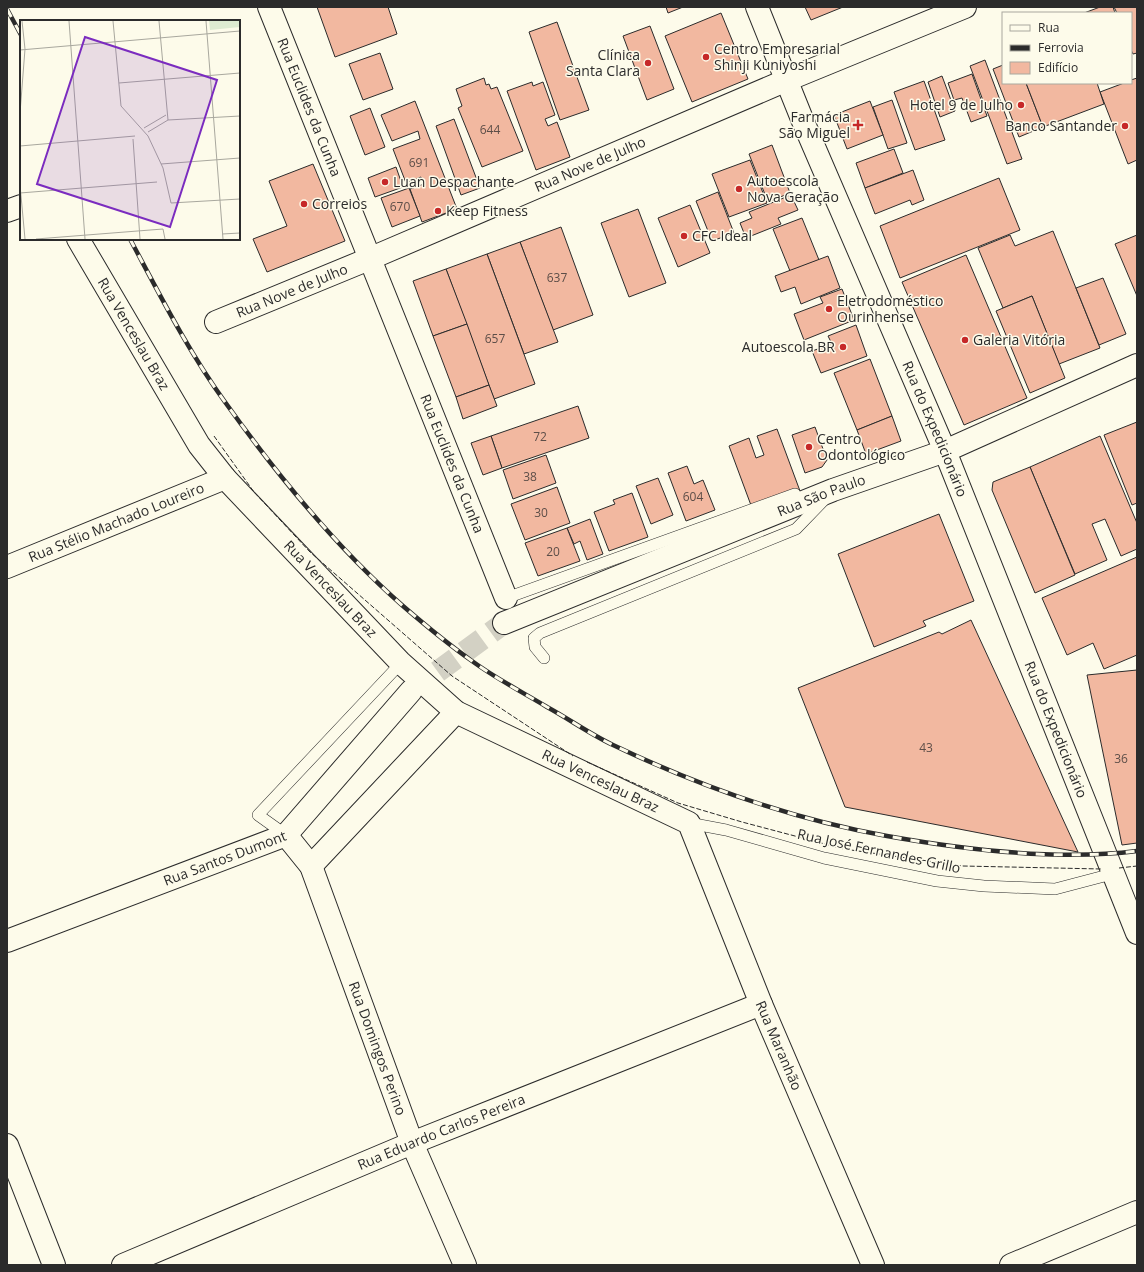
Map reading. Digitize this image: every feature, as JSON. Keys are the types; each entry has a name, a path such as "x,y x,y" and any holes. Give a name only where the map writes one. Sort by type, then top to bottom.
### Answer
{"street":[{"name":"Rua Euclides da Cunha","path":"268,7 506,598"},
{"name":"Rua do Expedicionário","path":"757,7 945,451 1137,933"},
{"name":"Rua Nove de Julho","path":"216,322 369,260 787,80 965,7"},
{"path":"7,211 20,206"},
{"name":"Rua Venceslau Braz","path":"79,240 199,445 225,478 401,663 456,712 689,823"},
{"name":"Rua São Paulo","path":"504,623 833,490 945,451 1137,365"},
{"name":"Rua Stélio Machado Loureiro","path":"7,567 225,478"},
{"name":"Rua Santos Dumont","path":"7,941 286,835 412,691"},
{"path":"311,866 456,712"},
{"name":"Rua Maranhão","path":"689,823 761,1004 874,1265"},
{"name":"Rua Domingos Perino","path":"286,835 311,866 412,1143 465,1265"},
{"name":"Rua Eduardo Carlos Pereira","path":"123,1265 412,1143 761,1004"},
{"path":"7,1145 54,1265"},
{"path":"1011,1265 1137,1212"}],"lane":[{"name":"Rua Euclides da Cunha","path":"506,598 804,491 833,490"},
{"path":"544,658 535,648 534,638 540,633 796,529 833,490"},
{"path":"286,835 258,815 401,663"},
{"name":"Rua José Fernandes Grillo","path":"689,823 726,830 824,858 937,881 984,886 1055,889 1109,864"}],"building":[{"path":"317,7 388,7 397,34 335,57"},
{"path":"666,7 683,7 668,13"},
{"path":"805,7 843,7 811,20"},
{"path":"1100,7 1113,7 1115,12 1087,12"},
{"path":"1114,7 1137,7 1137,53 1133,54 1132,52 1132,12 1116,12"},
{"name":"Centro Empresarial Shinji Kuniyoshi","path":"721,13 748,79 692,102 665,36"},
{"path":"557,22 589,110 560,120 529,32"},
{"name":"Clínica Santa Clara","path":"650,26 674,89 647,100 623,36"},
{"path":"380,53 393,89 363,100 349,64"},
{"path":"985,60 1022,159 1007,164 970,66"},
{"name":"Hotel 9 de Julho","path":"1002,65 1002,84 1026,84 1043,127 1019,137 993,69"},
{"path":"972,74 987,116 971,122 962,98 954,100 948,83"},
{"path":"942,76 955,111 940,117 928,82"},
{"path":"484,78 486,85 489,84 491,89 497,87 523,151 482,167 458,108 462,106 456,89"},
{"name":"Banco Santander","path":"1137,78 1137,160 1128,164 1100,92 1121,84 1132,84 1132,80"},
{"path":"924,81 945,140 915,150 894,92"},
{"path":"532,82 533,86 543,82 555,115 545,119 548,126 557,122 570,157 536,170 507,91"},
{"path":"1026,84 1097,84 1104,104 1043,127"},
{"path":"892,100 907,143 888,149 873,107"},
{"path":"415,101 457,209 422,222 410,189 424,184 421,177 406,183 393,149 420,139 418,131 392,141 381,115"},
{"name":"Farmácia São Miguel","path":"870,101 883,135 847,149 834,115"},
{"path":"370,108 385,147 365,155 350,116"},
{"path":"454,119 480,188 461,195 436,126"},
{"path":"772,145 790,193 768,202 749,154"},
{"path":"894,149 903,173 865,188 856,163"},
{"name":"Autoescola Nova Geração","path":"750,160 767,203 729,217 712,174"},
{"name":"Correios","path":"313,164 345,241 267,272 253,239 287,226 269,181"},
{"name":"Luan Despachante","path":"396,167 403,187 375,197 368,178"},
{"path":"913,170 924,200 912,205 910,200 875,214 865,188"},
{"path":"999,178 1020,230 900,278 880,226"},
{"path":"409,188 420,216 392,227 381,198"},
{"path":"718,192 734,233 712,241 696,201"},
{"path":"791,195 798,210 778,218 781,224 746,238 740,223 752,218 749,212"},
{"name":"CFC Ideal","path":"690,205 710,253 678,267 658,218"},
{"path":"638,209 666,283 629,297 601,223"},
{"path":"802,218 819,260 790,271 773,229"},
{"path":"561,227 593,315 553,330 520,242"},
{"path":"1053,231 1100,348 1059,364 1032,296 1003,308 978,248 1010,235 1015,246"},
{"path":"1137,235 1137,296 1115,244"},
{"path":"520,242 558,342 524,354 487,254"},
{"path":"487,254 535,384 494,399 446,269"},
{"name":"Galeria Vitória","path":"966,255 1027,398 964,425 902,282"},
{"path":"828,256 840,288 801,304 795,287 781,292 775,276"},
{"path":"446,269 467,324 433,336 413,281"},
{"path":"1103,278 1126,334 1099,345 1076,288"},
{"name":"Eletrodoméstico Ourinhense","path":"842,289 854,320 804,340 794,314 823,303 820,297"},
{"path":"1032,296 1065,378 1030,393 996,311"},
{"path":"467,324 489,385 456,397 433,336"},
{"name":"Autoescola BR","path":"856,325 867,356 821,373 812,351 832,344 828,336"},
{"path":"870,359 892,416 857,430 834,373"},
{"path":"489,385 497,406 463,419 456,397"},
{"path":"578,406 589,438 502,468 491,436"},
{"path":"892,416 901,441 866,454 857,430"},
{"path":"1137,422 1137,503 1132,505 1104,435"},
{"name":"Centro Odontológico","path":"815,427 827,460 822,467 805,473 792,435"},
{"path":"777,429 800,491 752,508 729,446 749,438 756,458 764,455 757,436"},
{"path":"491,436 502,468 483,475 471,443"},
{"path":"1100,436 1137,523 1137,549 1121,556 1105,519 1092,524 1107,560 1075,574 1030,467"},
{"path":"546,455 556,483 513,499 503,470"},
{"path":"687,466 694,484 703,480 715,510 686,521 668,473"},
{"path":"1030,467 1075,575 1035,593 992,490 993,482"},
{"path":"658,478 673,515 651,524 636,486"},
{"path":"557,487 570,523 525,540 511,504"},
{"path":"632,493 648,537 609,551 594,512 615,504 613,500"},
{"path":"939,514 974,601 923,621 926,626 874,647 838,554"},
{"path":"590,519 603,554 587,560 580,541 574,544 567,528"},
{"path":"567,528 580,561 538,576 525,543"},
{"path":"1137,557 1137,655 1104,669 1093,643 1067,655 1042,598"},
{"path":"971,620 1078,852 845,807 798,688 939,632 942,634"},
{"path":"1137,670 1137,843 1122,845 1087,675"}],"tunnel":[{"path":"411,691 504,623"}],"railway":[{"path":"7,9 20,33"},
{"path":"131,240 175,322 212,383 244,429 308,509 355,560 403,606 454,648 499,679 613,745 712,787 781,811 851,829 917,841 980,850 1075,855 1137,851"}],"fence":[{"path":"214,436 254,492 310,552 452,676 573,756"},
{"path":"587,762 678,803 742,822 844,849 963,866 1101,869"},
{"path":"1119,868 1137,866"}],"place":[{"name":"Centro Empresarial Shinji Kuniyoshi","path":"706,57"},
{"name":"Clínica Santa Clara","path":"648,63"},
{"name":"Hotel 9 de Julho","path":"1021,105"},
{"name":"Farmácia São Miguel","path":"858,125"},
{"name":"Banco Santander","path":"1125,126"},
{"name":"Luan Despachante","path":"385,182"},
{"name":"Autoescola Nova Geração","path":"739,189"},
{"name":"Correios","path":"304,204"},
{"name":"Keep Fitness","path":"438,211"},
{"name":"CFC Ideal","path":"684,236"},
{"name":"Eletrodoméstico Ourinhense","path":"829,309"},
{"name":"Galeria Vitória","path":"965,340"},
{"name":"Autoescola BR","path":"843,347"},
{"name":"Centro Odontológico","path":"809,447"}]}
